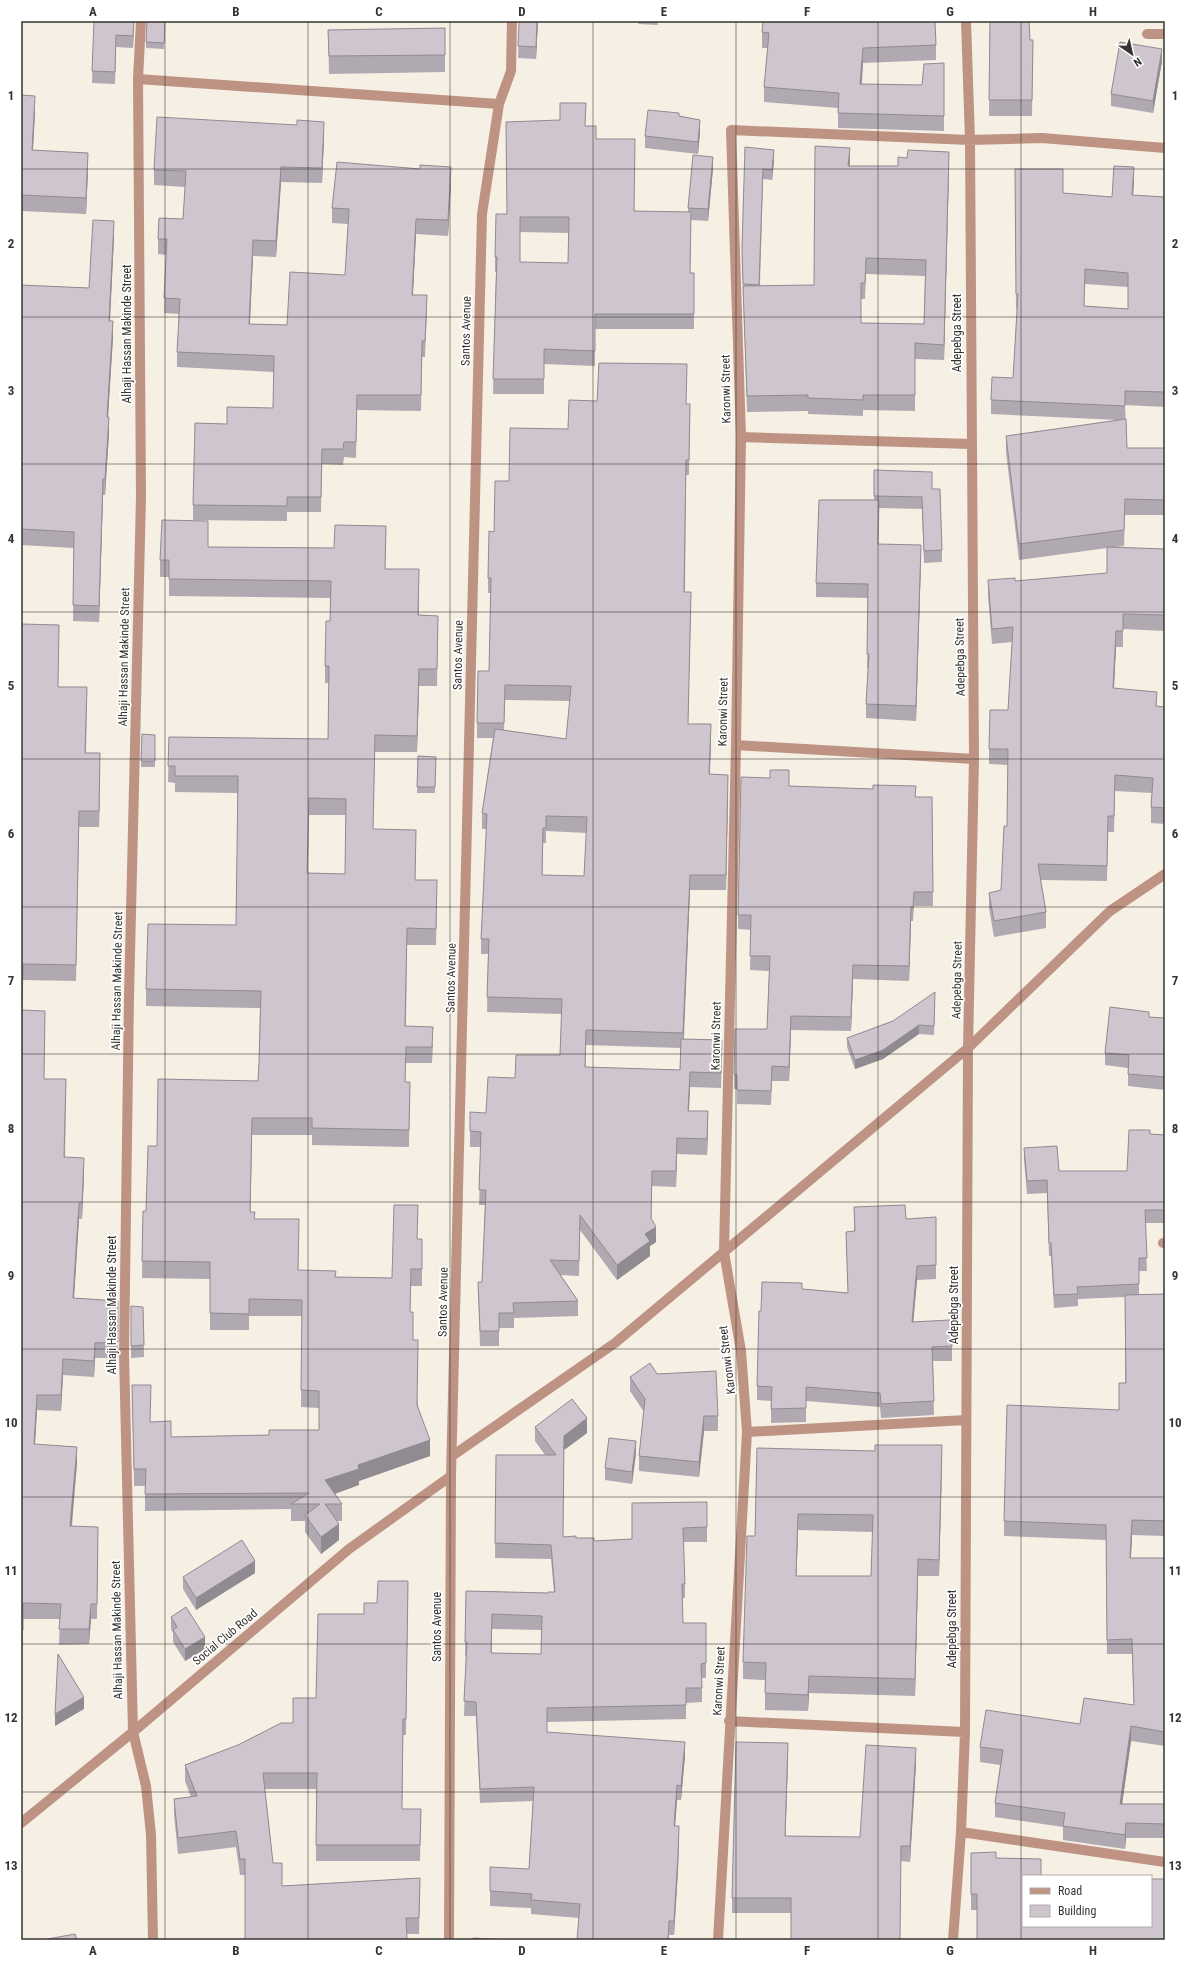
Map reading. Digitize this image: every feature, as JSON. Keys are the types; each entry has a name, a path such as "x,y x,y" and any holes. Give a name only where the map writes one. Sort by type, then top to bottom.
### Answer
{"street":[{"name":"Alhaji Hassan Makinde Street","path":"141,21 138,80 141,496 129,996 124,1354 133,1732 146,1786 151,1835 153,1940"},
{"name":"Santos Avenue","path":"448,1940 451,1476 482,214 499,104 511,71 512,21"},
{"name":"Adepebga Street","path":"953,1940 961,1832 965,1732 968,1048 974,759 970,140 966,21"},
{"path":"1147,34 1165,34"},
{"path":"138,80 499,104"},
{"name":"Karonwi Street","path":"718,1940 729,1721 747,1432 741,1352 724,1252 736,745 741,437 731,130 970,140"},
{"path":"970,140 1042,138 1165,148"},
{"path":"741,437 971,444"},
{"path":"736,745 974,759"},
{"path":"452,1456 615,1343 968,1048 1110,911 1165,874"},
{"path":"747,1432 966,1420"},
{"name":"Social Club Road","path":"21,1823 133,1732 350,1549 451,1476"},
{"path":"729,1721 965,1732"},
{"path":"961,1832 1165,1862"}],"building":[{"path":"94,21 134,21 133,36 116,35 115,72 92,71"},
{"path":"147,21 165,21 164,43 146,42"},
{"path":"519,21 537,21 536,47 518,46"},
{"path":"763,21 935,21 936,45 863,48 860,84 922,85 924,64 944,63 944,116 838,113 839,93 764,87 769,33 762,32"},
{"path":"990,21 1029,21 1030,40 1033,40 1032,100 989,100"},
{"path":"445,28 445,55 329,56 328,30"},
{"path":"1120,42 1162,49 1153,101 1111,94"},
{"path":"21,95 35,96 32,150 88,153 86,198 21,195"},
{"path":"560,103 586,103 585,126 596,126 596,139 635,139 634,211 691,212 690,273 694,273 694,314 595,314 595,351 544,349 544,379 493,379 497,257 495,257 496,214 507,214 506,122 560,120","holes":["520,217 569,217 568,263 520,262"]},
{"path":"648,110 679,113 679,116 700,120 698,142 645,136"},
{"path":"157,117 297,125 297,120 324,122 322,168 281,167 276,241 253,240 249,324 287,325 290,272 345,275 349,209 332,208 337,162 420,169 420,165 451,167 448,220 416,219 412,295 427,295 425,341 422,341 421,395 357,395 356,442 344,442 343,449 322,449 321,497 287,497 287,506 193,505 195,423 227,424 227,407 273,408 274,356 177,352 180,299 164,298 167,239 158,239 159,218 183,219 186,171 154,170"},
{"path":"815,146 850,148 848,166 898,166 898,157 907,158 908,150 949,152 944,345 915,343 915,395 863,395 863,400 808,398 808,395 747,396 743,286 814,285","holes":["866,258 926,260 924,324 861,323 861,283 865,283"]},
{"path":"745,147 774,150 772,170 763,169 759,285 743,284 742,248"},
{"path":"693,155 713,157 708,209 688,208"},
{"path":"1114,166 1134,167 1132,195 1165,197 1165,392 1125,391 1125,406 991,400 992,377 1013,378 1018,294 1016,294 1015,169 1063,169 1063,193 1112,197","holes":["1085,269 1128,273 1128,309 1084,306"]},
{"path":"93,220 114,221 109,321 113,321 107,417 109,417 105,479 103,479 99,606 73,605 74,532 21,529 21,285 89,288"},
{"path":"599,363 687,364 686,404 690,404 689,460 686,460 684,592 691,592 688,724 711,724 709,774 728,775 726,875 690,875 683,1033 586,1030 585,1067 680,1070 681,1039 722,1040 721,1073 690,1072 688,1111 708,1111 707,1139 677,1138 676,1171 652,1171 651,1218 656,1227 645,1234 650,1241 617,1265 580,1215 579,1261 550,1260 578,1301 513,1303 514,1313 499,1313 499,1331 480,1331 478,1282 482,1282 486,1190 479,1190 481,1132 470,1131 470,1112 486,1113 488,1077 515,1078 516,1055 560,1055 562,999 487,997 489,939 481,939 487,814 482,813 495,729 566,739 571,686 505,685 504,723 477,723 478,671 489,671 491,578 488,578 489,531 494,532 495,481 509,481 510,428 568,429 569,400 597,401","holes":["546,816 587,817 584,876 542,875 543,828 546,828"]},
{"path":"1126,419 1127,448 1165,448 1165,500 1125,499 1124,530 1019,544 1006,436"},
{"path":"874,470 932,472 932,489 940,489 942,550 924,551 922,497 874,496"},
{"path":"819,500 879,500 878,544 921,545 916,706 866,704 869,654 867,654 868,584 816,583"},
{"path":"162,520 208,521 208,547 334,548 335,525 386,526 385,569 419,569 418,615 438,616 437,669 419,669 417,736 375,735 373,829 416,830 415,880 437,880 436,929 407,928 405,1026 433,1027 432,1047 406,1047 405,1082 410,1082 409,1130 312,1128 312,1118 252,1118 250,1212 255,1212 254,1219 299,1219 298,1270 336,1271 335,1277 392,1278 394,1205 418,1205 417,1239 422,1239 422,1269 411,1269 410,1312 413,1312 413,1340 418,1340 417,1405 430,1440 358,1465 359,1469 325,1480 342,1504 325,1504 339,1524 321,1537 305,1515 320,1504 291,1504 309,1493 145,1494 146,1469 134,1469 132,1385 151,1385 150,1422 171,1421 171,1437 269,1435 269,1430 319,1430 319,1391 301,1390 302,1300 249,1299 249,1314 210,1313 210,1262 142,1261 143,1211 146,1211 148,1146 157,1146 158,1079 258,1081 259,1062 261,991 146,989 148,924 236,925 238,776 175,776 175,766 168,766 169,737 328,739 329,666 325,666 326,621 330,621 331,581 169,579 169,560 160,560","holes":["309,798 346,799 345,874 307,873"]},
{"path":"1107,547 1165,549 1165,615 1123,614 1123,631 1116,631 1113,688 1157,692 1156,706 1165,707 1165,808 1151,807 1153,778 1115,775 1114,816 1108,816 1107,866 1038,864 1046,912 994,921 989,893 1001,890 1004,826 1007,826 1008,749 989,749 990,710 1008,710 1013,627 992,629 988,580 1015,578 1015,581 1107,573"},
{"path":"21,624 59,625 58,687 87,687 85,753 100,753 99,811 79,811 76,965 23,964 22,1010 45,1011 44,1079 66,1079 64,1157 84,1158 82,1203 79,1203 73,1298 118,1301 118,1342 95,1343 94,1361 63,1359 61,1395 37,1395 34,1444 77,1447 70,1526 98,1527 97,1604 91,1604 89,1629 59,1629 61,1604 23,1603 23,1630 21,1630"},
{"path":"142,734 155,735 155,761 141,761"},
{"path":"418,756 436,757 435,787 417,787"},
{"path":"770,770 789,770 789,786 873,789 873,785 916,786 915,797 932,797 933,892 914,892 913,907 911,907 909,966 853,965 851,1017 791,1016 789,1067 772,1066 771,1091 737,1090 737,1075 734,1074 735,1029 767,1029 770,956 750,956 751,915 738,915 741,777 770,778"},
{"path":"935,992 934,1026 919,1025 883,1050 855,1060 847,1038 893,1021"},
{"path":"1110,1007 1149,1012 1149,1017 1165,1018 1165,1077 1128,1074 1129,1055 1105,1053"},
{"path":"1129,1130 1150,1130 1150,1134 1165,1135 1165,1210 1145,1210 1147,1258 1139,1258 1139,1284 1077,1287 1078,1294 1054,1295 1051,1243 1049,1243 1047,1180 1027,1181 1024,1148 1057,1146 1059,1171 1127,1171"},
{"path":"905,1205 906,1219 936,1217 936,1265 917,1266 912,1322 950,1320 952,1346 932,1347 934,1401 881,1404 880,1393 806,1387 806,1408 771,1409 772,1387 757,1386 759,1311 761,1311 762,1282 802,1283 802,1289 848,1293 846,1232 855,1231 854,1207"},
{"path":"1165,1294 1165,1521 1132,1520 1130,1558 1164,1558 1165,1732 1131,1726 1120,1804 1165,1804 1165,1824 1126,1823 1125,1835 1063,1826 1065,1813 995,1803 1003,1750 980,1747 986,1710 1080,1724 1084,1698 1134,1705 1132,1639 1107,1640 1106,1525 1004,1521 1007,1405 1119,1410 1119,1383 1126,1383 1125,1295"},
{"path":"131,1306 143,1307 144,1345 131,1346"},
{"path":"650,1363 657,1374 716,1371 718,1416 704,1416 699,1462 639,1456 645,1399 630,1377"},
{"path":"572,1399 587,1418 564,1436 563,1537 576,1536 576,1538 594,1538 594,1541 632,1539 632,1503 707,1502 707,1527 683,1528 685,1584 682,1584 683,1623 706,1623 706,1663 701,1664 702,1688 686,1688 686,1705 547,1708 547,1732 685,1742 681,1786 677,1785 674,1826 679,1826 674,1921 669,1921 668,1940 577,1940 580,1904 531,1900 532,1894 490,1891 490,1867 529,1869 534,1787 480,1789 476,1702 464,1701 467,1642 465,1642 466,1591 555,1592 551,1545 495,1543 496,1455 556,1455 535,1427","holes":["492,1614 542,1616 541,1654 491,1653"]},
{"path":"609,1438 636,1441 632,1472 605,1468"},
{"path":"875,1445 942,1445 939,1560 918,1559 915,1679 809,1676 808,1695 765,1693 766,1663 743,1662 747,1536 755,1536 757,1448 875,1451","holes":["798,1514 873,1515 871,1576 796,1576"]},
{"path":"242,1540 255,1561 196,1598 183,1577"},
{"path":"378,1581 408,1581 406,1719 403,1719 402,1809 421,1809 420,1845 316,1845 317,1773 263,1773 273,1863 282,1863 282,1886 420,1878 419,1918 406,1918 407,1940 245,1940 245,1859 240,1859 236,1831 178,1838 174,1799 197,1796 185,1765 238,1745 281,1723 293,1723 293,1698 316,1698 318,1614 364,1614 364,1603 377,1603"},
{"path":"186,1607 205,1637 185,1649 173,1630 177,1627 171,1617"},
{"path":"58,1654 84,1697 55,1714"},
{"path":"736,1742 788,1743 785,1836 860,1837 866,1745 916,1748 910,1846 901,1846 900,1940 791,1940 791,1898 732,1898"},
{"path":"996,1852 996,1858 1041,1859 1041,1875 1022,1875 1022,1927 1152,1927 1152,1879 1165,1879 1165,1940 977,1940 977,1894 971,1894 971,1853"},
{"path":"75,1934 77,1940 42,1940"},
{"path":"473,1938 510,1940 473,1940"}]}
